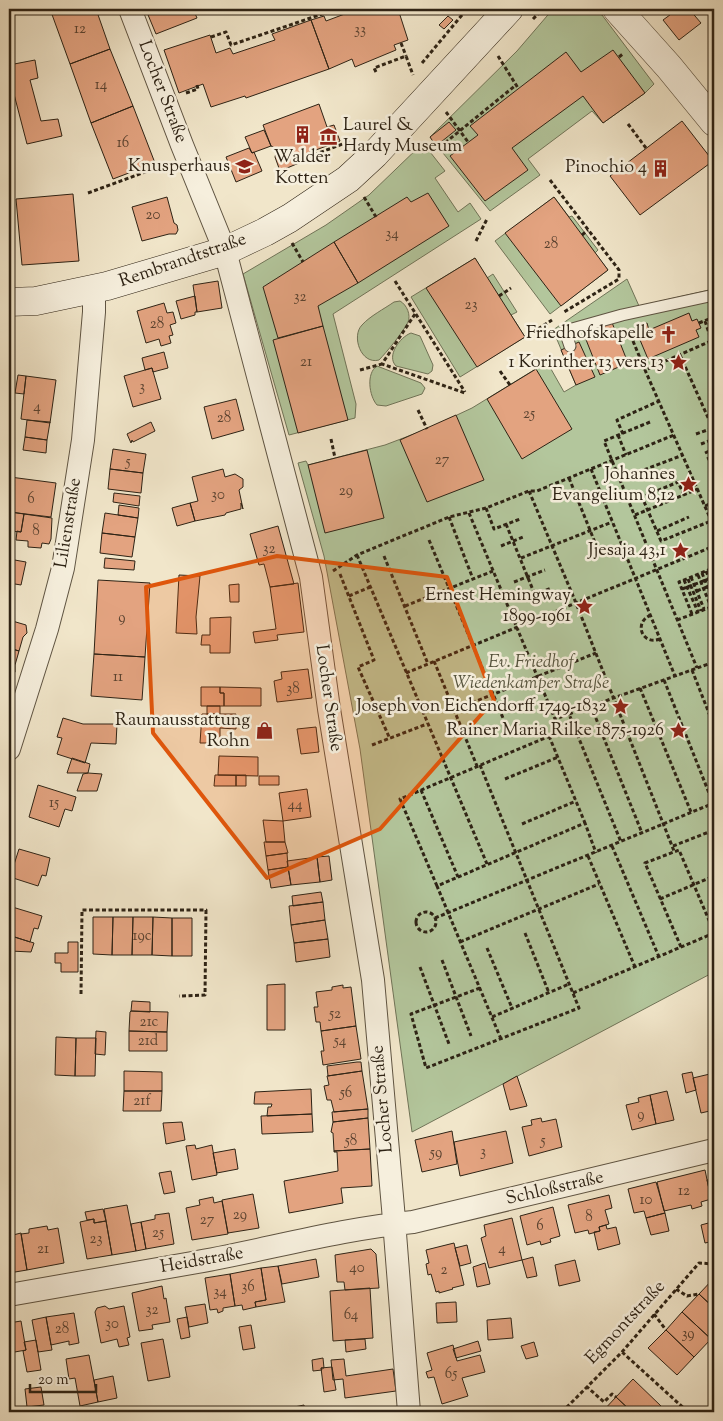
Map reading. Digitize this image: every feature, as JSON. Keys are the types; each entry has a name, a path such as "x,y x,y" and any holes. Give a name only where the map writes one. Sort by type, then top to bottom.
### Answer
{"main road":[{"name":"Rembrandtstraße","path":"9,302 36,300 94,290 225,251 290,218 348,179 375,154 509,9"},
{"path":"617,9 669,67 714,122"}],"street":[{"name":"Locher Straße","path":"130,9 186,157 225,251 311,577 329,709 373,980 410,1412"},
{"name":"Lilienstraße","path":"9,749 47,628 63,568 83,440 94,312 94,290"},
{"name":"Schloßstraße","path":"394,1224 413,1222 714,1150"},
{"name":"Heidstraße","path":"9,1295 192,1263 394,1224"}],"lane":[{"path":"570,346 565,331 622,315 714,295"}],"path":[{"path":"211,37 226,32 231,44 337,9"},
{"path":"401,43 413,75 467,9"},
{"path":"435,150 459,129 517,86 497,55"},
{"path":"376,72 374,68 406,56"},
{"path":"444,109 468,142"},
{"path":"628,124 646,148"},
{"path":"349,146 356,140"},
{"path":"308,157 348,142"},
{"path":"88,192 186,157"},
{"path":"550,180 619,270 620,276 562,314"},
{"path":"361,192 376,217"},
{"path":"476,241 488,219"},
{"path":"582,235 588,230"},
{"path":"290,240 303,262"},
{"path":"360,370 382,364 465,393 395,281"},
{"path":"499,296 511,288"},
{"path":"382,364 415,314"},
{"path":"622,315 714,527"},
{"path":"699,323 714,317"},
{"path":"538,328 554,318"},
{"path":"705,321 714,348"},
{"path":"645,370 711,341"},
{"path":"680,355 714,430 696,434"},
{"path":"500,371 510,385"},
{"path":"623,434 617,420 659,401"},
{"path":"418,410 427,429"},
{"path":"650,422 604,441 677,620 714,726"},
{"path":"311,577 328,575 356,554 449,517 486,508 529,491 537,491 674,434"},
{"path":"618,435 626,455"},
{"path":"331,439 336,458"},
{"path":"701,444 714,439"},
{"path":"705,453 714,449"},
{"path":"620,479 683,455"},
{"path":"707,459 714,456"},
{"path":"590,469 675,676"},
{"path":"569,478 596,545"},
{"path":"684,495 678,482 642,497 661,541 711,521"},
{"path":"714,488 714,492"},
{"path":"635,514 698,489"},
{"path":"529,491 576,602 674,851"},
{"path":"705,506 714,502"},
{"path":"486,508 494,529 520,519"},
{"path":"469,513 559,732 400,799 501,1039"},
{"path":"449,517 473,578"},
{"path":"657,531 689,517"},
{"path":"521,558 612,522"},
{"path":"506,524 535,595"},
{"path":"501,546 524,537"},
{"path":"429,540 508,730"},
{"path":"406,673 714,546"},
{"path":"356,554 487,864"},
{"path":"384,556 428,664"},
{"path":"692,614 679,582 713,568 714,571"},
{"path":"405,606 493,570"},
{"path":"514,582 545,570"},
{"path":"706,571 713,584 713,605"},
{"path":"702,573 703,588 713,605"},
{"path":"340,574 374,660 358,666 390,739"},
{"path":"698,575 713,592"},
{"path":"682,589 714,577"},
{"path":"687,579 701,611"},
{"path":"687,579 701,611"},
{"path":"684,595 713,584"},
{"path":"349,596 370,587"},
{"path":"522,600 551,588"},
{"path":"687,603 713,592"},
{"path":"677,620 713,605"},
{"path":"651,616 647,617 642,624 642,633 648,639 660,639"},
{"path":"454,710 596,653"},
{"path":"434,661 579,1008 426,1068 411,1014 480,988"},
{"path":"555,719 714,662"},
{"path":"436,918 714,803 664,680"},
{"path":"640,688 691,812"},
{"path":"592,706 642,833"},
{"path":"569,714 621,842"},
{"path":"372,745 427,724"},
{"path":"549,736 596,853"},
{"path":"505,778 558,757"},
{"path":"421,790 458,877"},
{"path":"522,824 576,801"},
{"path":"437,886 585,823"},
{"path":"673,846 714,830"},
{"path":"612,846 658,957"},
{"path":"572,993 635,967 714,933 680,850 645,863 681,947"},
{"path":"588,856 635,967"},
{"path":"660,899 714,876"},
{"path":"460,942 599,884"},
{"path":"81,994 82,910 206,910 205,995 179,996"},
{"path":"428,912 436,918 436,925 432,930 425,932 417,926 417,916 422,913 428,912"},
{"path":"525,933 548,993"},
{"path":"487,948 512,1008"},
{"path":"442,960 471,1036"},
{"path":"420,967 449,1044"},
{"path":"492,1017 569,984"},
{"name":"Egmontstraße","path":"562,1412 622,1352 699,1263 714,1264"},
{"path":"676,1289 688,1296 699,1294"},
{"path":"654,1314 666,1330"},
{"path":"622,1352 688,1412"},
{"path":"586,1386 604,1402 612,1394 616,1397"}],"highlighted area":[{"path":"277,556 447,577 494,700 380,829 267,878 153,733 146,587"}],"green space":[{"path":"553,9 592,9 602,15 654,84 645,93 603,123 592,111 528,159 540,175 490,211 430,137 517,51"},
{"path":"423,143 445,171 435,178 458,212 470,203 481,219 333,314 356,404 355,418 289,435 243,274 326,225 369,195"},
{"path":"554,197 569,217 572,216 598,250 595,253 608,270 550,314 495,241"},
{"path":"475,258 487,278 493,274 517,312 511,315 525,337 460,377 411,297"},
{"name":"Ev. Friedhof Wiedenkamper Straße","path":"627,279 639,306 714,289 714,972 412,1132 360,749 324,556 298,463 306,461 308,465 385,445 427,429 472,408 547,362 564,392 576,385 553,330"},
{"path":"400,301 405,305 409,313 406,326 379,360 367,358 363,354 358,342 359,330 373,316 394,302"},
{"path":"411,333 420,336 433,365 432,371 428,374 396,366 393,362 393,352 396,347 403,338"},
{"path":"377,366 421,383 425,388 422,394 386,406 377,405 372,396 370,379"}],"building":[{"path":"50,9 96,9 110,49 70,64"},
{"path":"173,9 175,14 193,9 197,18 156,34 146,10"},
{"path":"358,9 398,9 408,40 394,45 396,50 355,67 352,59 329,69 311,20 324,16 326,21"},
{"path":"678,9 689,9 701,23 679,40 663,20"},
{"path":"448,16 453,20 444,29 439,25"},
{"path":"311,20 329,69 246,98 245,96 211,107 203,84 179,93 164,50 210,35 216,53 230,48 233,54 275,40 272,34"},
{"path":"110,49 133,106 91,123 70,64"},
{"path":"613,50 645,93 603,123 583,96 512,148 528,170 485,201 450,156 478,135 470,126 566,52 581,72"},
{"path":"35,60 38,78 30,80 41,121 58,119 62,136 27,144 9,75 9,65"},
{"name":"Walder Kotten","path":"319,104 327,127 334,125 340,141 297,157 299,163 280,171 275,157 275,148 271,146 263,125"},
{"path":"133,106 155,163 113,179 91,123"},
{"name":"Pinochio 4","path":"682,121 713,161 640,215 610,176"},
{"path":"449,122 456,130 436,146 430,137"},
{"path":"264,130 271,146 252,153 245,137"},
{"path":"249,148 252,153 254,152 262,171 236,182 226,157"},
{"path":"428,193 449,226 358,283 334,242 407,197 411,202"},
{"path":"73,194 79,261 22,265 16,199"},
{"path":"167,197 174,223 177,225 178,230 176,234 142,241 132,207"},
{"path":"554,197 608,270 561,306 505,233"},
{"path":"334,242 358,283 318,306 323,326 278,338 263,287"},
{"path":"475,258 525,337 477,367 426,288"},
{"path":"218,281 222,308 197,312 193,285"},
{"path":"195,296 197,312 195,312 195,315 181,319 176,301"},
{"path":"164,303 167,313 173,312 176,323 170,325 173,335 169,336 171,343 161,346 159,339 146,343 137,311"},
{"name":"Friedhofskapelle","path":"689,313 692,321 697,319 701,328 696,330 699,337 648,359 635,328 647,323 649,330"},
{"path":"611,320 628,363 600,375 583,332"},
{"path":"323,326 348,420 298,433 273,340"},
{"path":"579,342 595,377 576,385 561,350"},
{"path":"164,352 168,368 153,372 152,368 145,370 142,358"},
{"path":"152,368 161,399 133,407 124,376"},
{"path":"536,369 572,429 522,459 487,399"},
{"path":"18,375 26,376 24,394 15,393"},
{"path":"26,376 56,380 50,423 21,419"},
{"path":"236,399 244,430 212,439 204,407"},
{"path":"456,415 484,480 427,502 400,440"},
{"path":"27,420 50,422 47,440 25,437"},
{"path":"151,422 155,431 133,442 132,440 131,443 127,434"},
{"path":"25,437 47,440 46,453 23,450"},
{"path":"113,449 146,454 143,473 110,469"},
{"path":"367,450 384,518 325,533 308,465"},
{"path":"110,469 143,473 141,493 108,489"},
{"path":"223,469 225,477 235,474 243,479 243,487 239,490 243,509 241,503 241,509 226,513 225,515 195,521 190,503 198,501 192,477"},
{"path":"10,477 56,483 51,517 9,512"},
{"path":"114,493 140,496 139,506 113,502"},
{"path":"190,503 195,521 177,526 172,508"},
{"path":"119,505 139,508 138,518 118,515"},
{"path":"11,512 24,514 21,532 9,531"},
{"path":"105,513 138,518 135,537 102,533"},
{"path":"24,514 52,518 49,544 42,543 41,548 28,547 28,541 16,540 17,531 21,532"},
{"path":"278,526 294,584 270,587 264,564 259,565 250,534"},
{"path":"102,533 135,537 132,557 100,553"},
{"path":"105,558 135,561 134,570 104,568"},
{"path":"9,559 26,562 21,585 9,583"},
{"path":"179,575 200,576 196,617 197,634 176,633"},
{"path":"98,580 150,583 145,657 94,654"},
{"path":"298,583 304,632 277,635 278,640 255,643 253,632 276,629 270,587"},
{"path":"239,584 239,602 230,602 229,585"},
{"path":"231,617 230,653 210,653 210,645 201,645 202,635 210,635 210,618"},
{"path":"9,620 26,625 27,633 23,637 19,651 9,648"},
{"path":"9,648 19,651 15,672 11,677 9,676"},
{"path":"94,654 145,657 142,700 91,696"},
{"path":"308,669 312,698 277,702 274,681 282,679 281,672"},
{"path":"201,687 220,687 220,693 224,693 224,706 201,706"},
{"path":"220,687 261,688 261,706 224,706 224,693 220,693"},
{"path":"207,706 220,706 220,714 207,714"},
{"path":"202,714 236,714 236,729 220,728 220,743 200,743"},
{"path":"63,718 83,724 117,724 116,744 91,743 85,763 57,754 62,738 57,737"},
{"path":"316,727 319,752 301,754 297,729"},
{"path":"219,756 258,757 258,776 218,775"},
{"path":"72,758 90,764 88,773 67,773"},
{"path":"83,774 102,774 97,791 77,791"},
{"path":"215,775 236,775 236,786 214,786"},
{"path":"236,775 246,775 246,786 236,786"},
{"path":"259,776 279,776 279,785 259,785"},
{"path":"38,785 76,797 72,811 65,809 59,827 29,817"},
{"path":"307,789 311,817 283,821 279,793"},
{"path":"263,820 283,821 285,842 266,842"},
{"path":"264,842 285,842 288,853 266,856"},
{"path":"19,849 50,858 46,876 42,875 38,886 10,877"},
{"path":"287,853 288,867 268,870 266,856"},
{"path":"329,856 332,880 320,882 317,857"},
{"path":"317,857 320,882 291,885 287,861"},
{"path":"288,867 291,885 271,888 268,870"},
{"path":"321,892 323,902 293,906 292,896"},
{"path":"323,902 325,920 291,925 289,906"},
{"path":"9,906 42,916 38,929 34,928 30,942 9,935"},
{"path":"93,917 113,917 112,955 93,954"},
{"path":"113,917 133,917 132,955 112,955"},
{"path":"133,917 153,917 152,955 132,955"},
{"path":"153,917 172,918 172,956 152,955"},
{"path":"172,918 192,918 192,956 172,956"},
{"path":"325,920 328,939 294,943 291,925"},
{"path":"14,937 34,943 31,952 10,951"},
{"path":"328,939 330,957 296,962 294,943"},
{"path":"68,942 78,942 78,972 61,972 61,963 55,963 55,953 68,953"},
{"path":"285,984 285,1030 267,1030 267,985"},
{"path":"343,985 343,988 351,987 356,1026 321,1031 320,1022 316,1022 314,1007 318,1007 316,992 332,990 332,987"},
{"path":"132,1001 150,1002 150,1012 131,1011"},
{"path":"131,1011 168,1012 167,1032 129,1031"},
{"path":"356,1026 361,1059 323,1065 321,1051 324,1051 321,1031"},
{"path":"96,1031 106,1032 105,1055 95,1054"},
{"path":"129,1031 167,1032 167,1051 129,1051"},
{"path":"56,1037 76,1038 75,1076 55,1075"},
{"path":"76,1038 96,1038 95,1076 75,1076"},
{"path":"361,1062 362,1071 328,1076 327,1066"},
{"path":"124,1071 162,1072 162,1091 124,1091"},
{"path":"362,1071 368,1109 334,1112 331,1100 327,1100 324,1086 329,1085 327,1076"},
{"path":"692,1072 696,1090 686,1093 682,1074"},
{"path":"714,1073 714,1110 701,1113 693,1078"},
{"path":"517,1076 527,1106 510,1110 503,1084"},
{"path":"311,1089 312,1114 267,1116 268,1107 271,1107 272,1104 254,1104 255,1092"},
{"path":"124,1091 162,1091 161,1111 123,1111"},
{"path":"667,1091 674,1120 656,1124 650,1095"},
{"path":"650,1095 656,1124 632,1130 626,1105 639,1102 638,1098"},
{"path":"368,1109 368,1118 333,1122 332,1112"},
{"path":"312,1114 313,1132 262,1134 261,1116"},
{"path":"368,1118 370,1149 334,1151 333,1133 331,1132 333,1122"},
{"path":"541,1118 542,1122 556,1119 562,1147 529,1156 522,1127 532,1125 531,1120"},
{"path":"182,1122 185,1140 166,1144 163,1123"},
{"path":"452,1131 457,1164 422,1172 415,1140"},
{"path":"506,1131 513,1163 460,1176 454,1142"},
{"path":"195,1145 196,1149 212,1145 217,1175 192,1180 186,1146"},
{"path":"235,1149 238,1169 217,1173 213,1153"},
{"path":"370,1149 372,1186 341,1188 343,1203 289,1213 284,1181 338,1171 337,1152 334,1151"},
{"path":"705,1170 711,1199 701,1202 702,1206 692,1209 691,1205 664,1211 657,1182"},
{"path":"171,1171 175,1192 164,1194 159,1173"},
{"path":"714,1178 714,1210 707,1180"},
{"path":"656,1182 665,1213 646,1218 644,1211 634,1213 628,1189"},
{"path":"253,1194 259,1228 228,1233 222,1200"},
{"path":"609,1195 612,1208 605,1210 609,1224 599,1227 600,1231 589,1234 588,1230 575,1233 568,1205"},
{"path":"213,1197 214,1203 222,1201 228,1234 192,1240 186,1208 200,1205 199,1200"},
{"path":"127,1205 136,1251 112,1255 104,1209"},
{"path":"553,1207 560,1236 550,1239 551,1242 541,1245 540,1241 527,1245 520,1216"},
{"path":"103,1209 106,1221 94,1223 94,1219 87,1220 85,1212"},
{"path":"169,1213 174,1244 146,1249 141,1222 155,1219 155,1215"},
{"path":"665,1213 669,1231 651,1235 646,1218"},
{"path":"512,1218 522,1260 489,1268 481,1238 486,1236 484,1225"},
{"path":"94,1219 94,1223 106,1221 112,1255 87,1259 80,1222"},
{"path":"141,1222 146,1249 136,1251 131,1224"},
{"path":"712,1222 714,1241 705,1243 701,1225"},
{"path":"606,1225 607,1229 616,1227 620,1244 598,1250 594,1232 600,1231 599,1227"},
{"path":"47,1226 48,1230 58,1228 64,1263 27,1270 21,1234 29,1233 29,1229"},
{"path":"21,1233 27,1270 9,1273 9,1236"},
{"path":"454,1243 464,1285 439,1293 439,1291 436,1292 431,1274 428,1275 426,1264 429,1263 426,1250"},
{"path":"467,1245 471,1263 460,1266 455,1248"},
{"path":"371,1249 376,1254 379,1288 345,1290 344,1282 337,1282 335,1255"},
{"path":"533,1257 537,1276 527,1278 522,1260"},
{"path":"316,1259 319,1277 282,1284 278,1266"},
{"path":"575,1260 580,1281 559,1286 555,1265"},
{"path":"485,1263 490,1284 477,1287 473,1267"},
{"path":"278,1266 285,1302 256,1307 255,1302 266,1300 261,1268"},
{"path":"261,1268 266,1300 255,1302 256,1307 243,1310 242,1305 235,1306 230,1274"},
{"path":"230,1274 235,1306 223,1308 223,1311 218,1313 217,1309 210,1310 205,1278"},
{"path":"714,1278 714,1308 699,1294"},
{"path":"162,1286 170,1322 152,1325 153,1329 139,1331 132,1293"},
{"path":"370,1288 373,1338 333,1341 330,1291"},
{"path":"699,1294 714,1308 714,1335 711,1339 682,1312"},
{"path":"456,1302 457,1322 437,1323 436,1303"},
{"path":"205,1304 208,1323 189,1327 185,1307"},
{"path":"105,1306 109,1309 124,1306 130,1337 127,1338 129,1345 119,1347 117,1339 101,1343 95,1312 97,1308"},
{"path":"682,1312 711,1339 694,1357 666,1330"},
{"path":"74,1313 79,1343 69,1345 69,1341 51,1345 46,1317"},
{"path":"46,1317 52,1350 38,1352 32,1320"},
{"path":"187,1317 190,1337 181,1339 177,1319"},
{"path":"511,1318 513,1338 488,1340 487,1320"},
{"path":"21,1321 26,1350 9,1353 9,1323"},
{"path":"251,1325 255,1348 243,1350 239,1327"},
{"path":"666,1330 694,1357 677,1375 648,1348"},
{"path":"163,1339 170,1377 148,1381 141,1343"},
{"path":"365,1339 366,1349 346,1352 345,1340"},
{"path":"36,1340 41,1370 27,1372 23,1351 26,1350 24,1342"},
{"path":"478,1341 481,1351 456,1358 453,1349"},
{"path":"534,1342 538,1356 526,1359 521,1346"},
{"path":"453,1345 457,1361 480,1355 485,1372 462,1378 468,1396 442,1404 434,1377 428,1378 426,1372 432,1370 427,1353"},
{"path":"89,1355 98,1402 80,1406 75,1378 69,1379 66,1359"},
{"path":"323,1358 324,1368 313,1371 312,1360"},
{"path":"344,1359 346,1376 393,1369 396,1391 345,1398 343,1379 333,1380 331,1360"},
{"path":"332,1367 336,1390 324,1392 321,1368"},
{"path":"113,1376 117,1398 98,1402 94,1380"},
{"path":"633,1379 661,1406 655,1412 632,1412 616,1397"},
{"path":"41,1387 44,1405 27,1407 25,1389"},
{"path":"616,1397 632,1412 602,1412"},
{"path":"304,1405 305,1412 280,1412 280,1410"}],"place":[{"name":"Walder Kotten","path":"302,135"},
{"name":"Laurel & Hardy Museum","path":"329,136"},
{"name":"Knusperhaus","path":"244,167"},
{"name":"Pinochio 4","path":"661,168"},
{"name":"Friedhofskapelle","path":"668,334"},
{"name":"1 Korinther 13 vers 13","path":"678,363"},
{"name":"Johannes Evangelium 8,12","path":"689,485"},
{"name":"Jjesaja 43,1","path":"680,551"},
{"name":"Ernest Hemingway 1899-1961","path":"585,606"},
{"name":"Joseph von Eichendorff 1749-1832","path":"621,707"},
{"name":"Raumausstattung Rohn","path":"264,731"},
{"name":"Rainer Maria Rilke 1875-1926","path":"678,731"}]}
